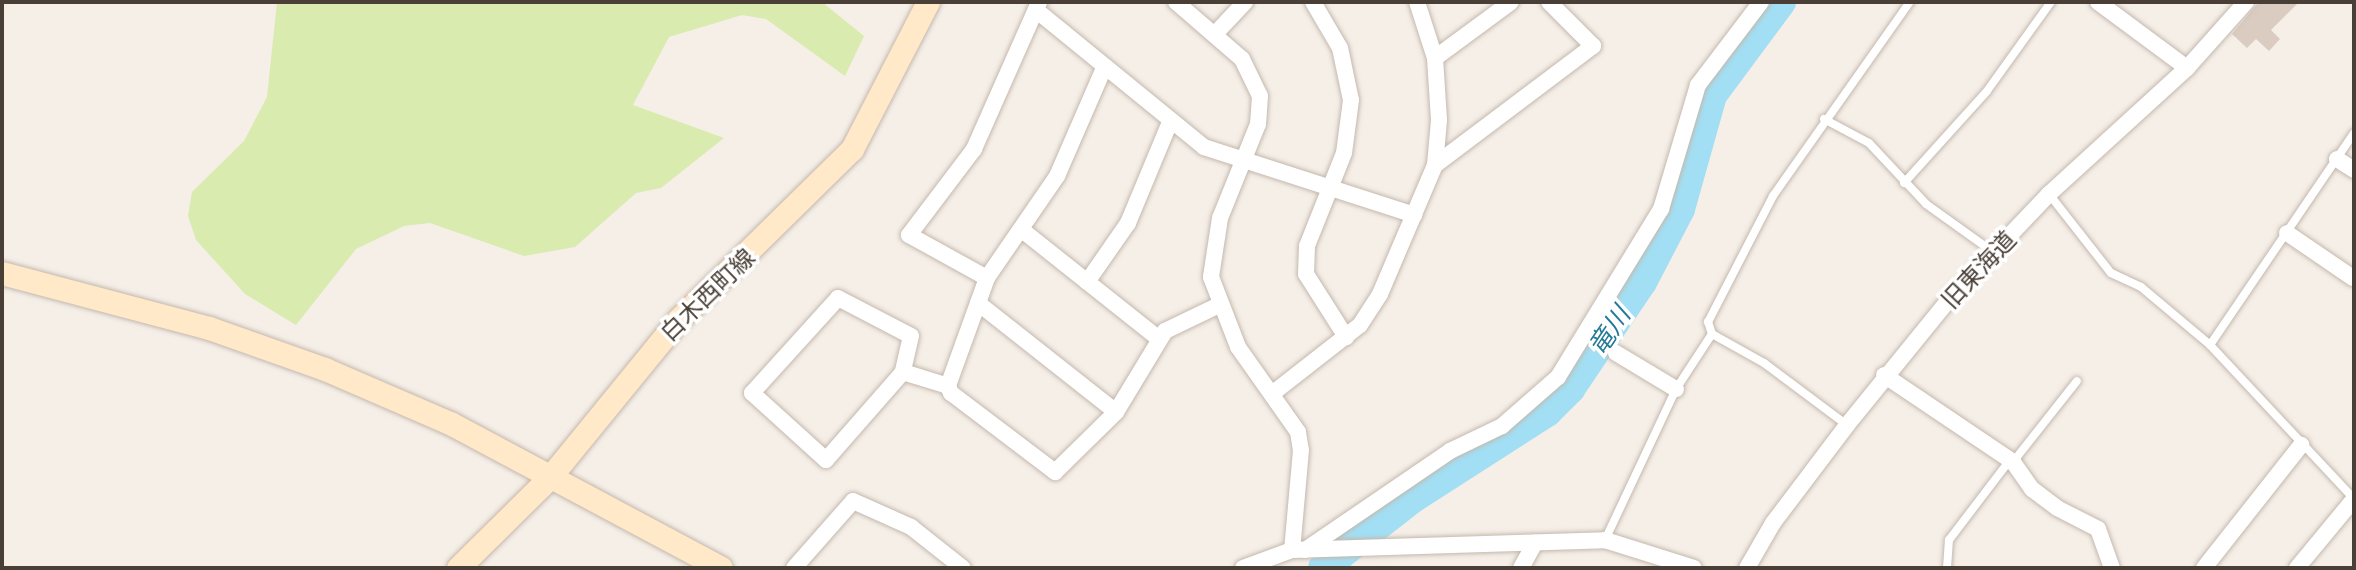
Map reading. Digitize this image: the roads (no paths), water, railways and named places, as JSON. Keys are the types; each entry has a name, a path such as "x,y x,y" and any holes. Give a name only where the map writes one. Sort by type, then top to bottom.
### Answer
{"street":[{"name":"白木西町線","path":"458,568 550,477 678,320 852,149 928,2"},
{"path":"1176,2 1248,66 1260,96 1258,124 1213,242 1211,277 1219,305 1238,347 1298,432 1306,550"},
{"path":"1215,34 1245,2"},
{"path":"1312,2 1340,48 1349,81 1349,133 1307,246 1306,274 1346,337"},
{"path":"1273,393 1346,337 1380,294 1435,165 1436,58 1417,2"},
{"path":"1436,58 1511,2"},
{"path":"1435,165 1593,47 1549,2"},
{"path":"1306,550 1450,451 1502,426 1558,377 1661,209 1698,85 1760,2"},
{"path":"2098,2 2187,68"},
{"name":"旧東海道","path":"1747,568 1773,523 1884,375 1993,252 2049,194 2187,68 2246,2"},
{"path":"987,278 909,235 974,149 1037,6 1104,68 1204,147 1415,215"},
{"path":"948,386 987,278 1057,176 1104,68"},
{"path":"1087,282 1128,223 1170,122"},
{"path":"2337,159 2354,170"},
{"path":"1022,230 1158,338"},
{"path":"2287,233 2353,278"},
{"path":"2,273 209,328 325,369 450,423 721,568"},
{"path":"838,298 911,335 903,372 826,460 752,393 838,298"},
{"path":"978,303 1116,412"},
{"path":"903,372 948,386 1055,472 1116,412 1158,338 1219,305"},
{"path":"1616,353 1676,389"},
{"path":"1884,375 2011,461 2032,489 2057,508 2098,529 2112,568"},
{"path":"2204,568 2301,445"},
{"path":"2297,568 2354,499"},
{"path":"794,568 853,500 911,527 963,568"},
{"path":"1243,568 1306,550 1378,550 1605,540 1694,568"},
{"path":"1521,568 1535,544"}],"lane":[{"path":"1847,425 1763,363 1712,334 1707,322 1734,270 1824,119 1910,2"},
{"path":"1904,183 1987,91 2052,2"},
{"path":"1824,119 1869,143 1904,183 1993,252"},
{"path":"2210,345 2354,133"},
{"path":"2049,194 2112,273 2141,287 2210,345 2354,499"},
{"path":"1605,540 1676,389 1712,334"},
{"path":"1947,568 1949,540 2077,381"}],"waterway":[{"name":"竜川","path":"1323,568 1413,498 1547,412 1570,389 1642,282 1680,209 1712,95 1781,2"}]}
